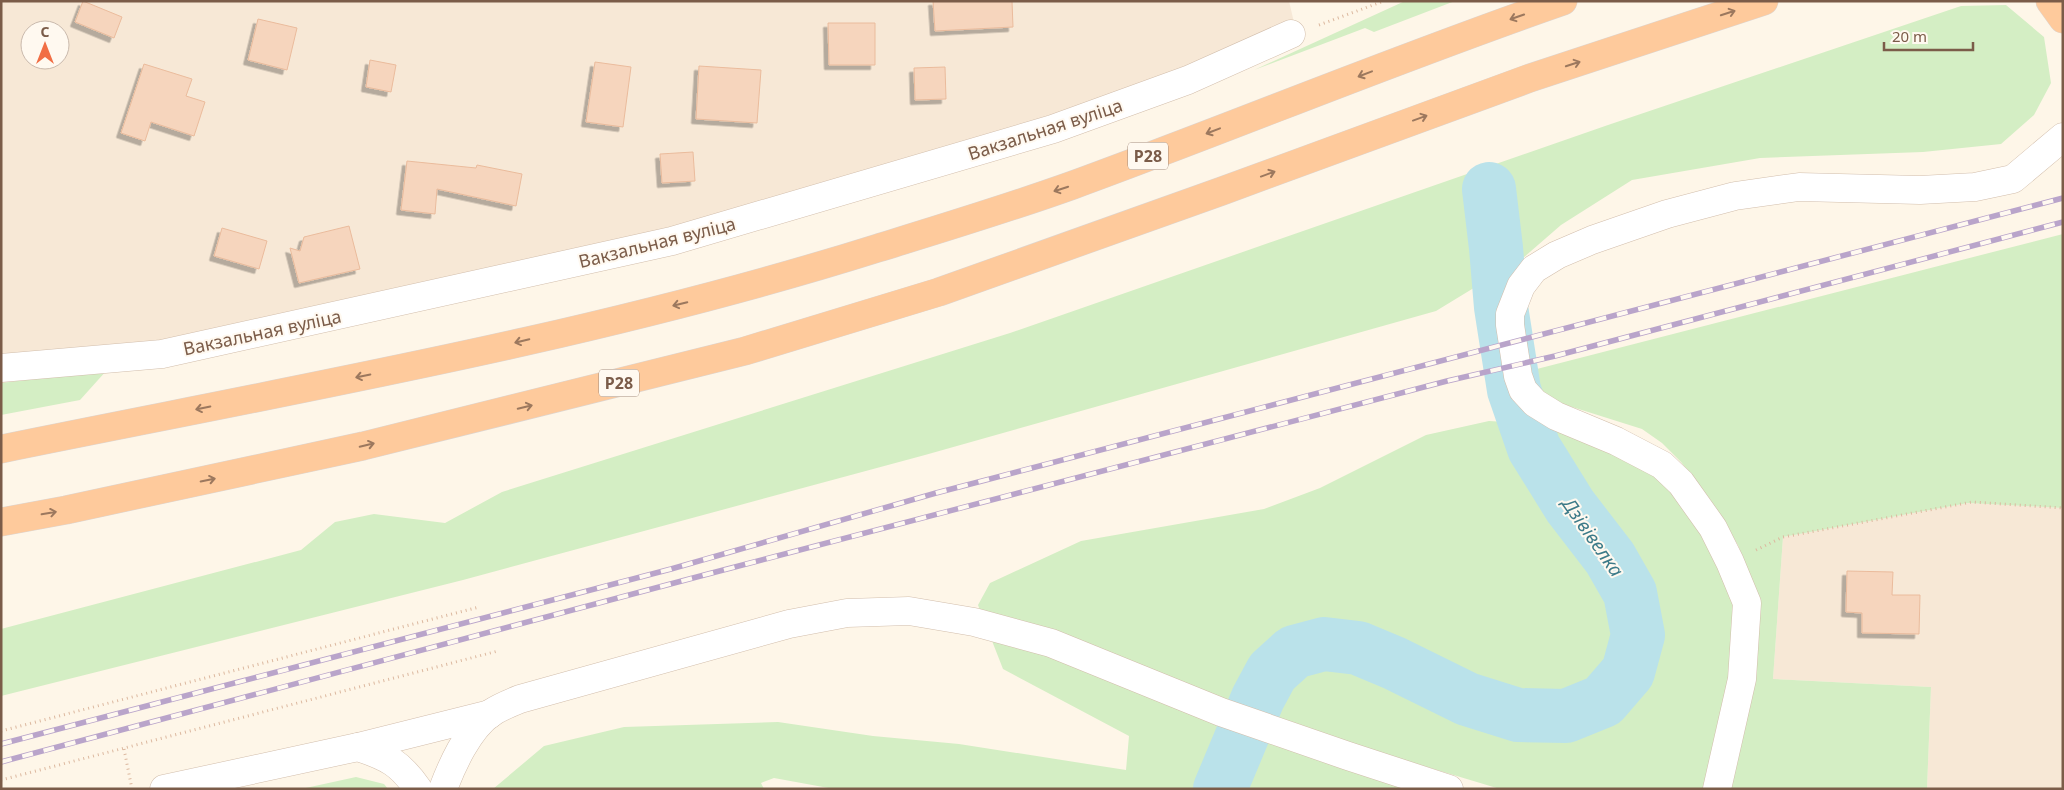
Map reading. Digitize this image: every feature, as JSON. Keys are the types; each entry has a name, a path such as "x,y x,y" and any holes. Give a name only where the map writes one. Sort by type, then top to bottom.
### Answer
{"highway":[{"name":"Р28","path":"1,449 453,357 736,290 876,249 1070,186 1475,32 1563,1"},
{"name":"Р28","path":"1,522 76,508 362,446 745,351 939,292 1530,78 1764,1"},
{"path":"2050,1 2063,19"}],"street":[{"name":"Вакзальная вуліца","path":"1,368 162,354 672,241 1054,129 1188,80 1291,34"},
{"path":"1717,789 1742,679 1747,603 1713,528 1681,483 1662,465 1616,441 1556,416 1535,403 1523,390 1518,376 1510,325 1510,314 1521,286 1534,268 1557,255 1592,240 1667,214 1735,196 1799,187 1920,190 1976,187 2012,179 2063,137"},
{"path":"164,789 358,747 490,714 520,699 789,624 847,613 909,611 974,622 1051,643 1221,712 1449,789"},
{"path":"443,789 450,770 466,740 490,714"},
{"path":"358,747 385,756 407,772 418,789"}],"path":[{"path":"1291,34 1384,1"},
{"path":"1730,562 1783,537 1968,503 2063,508"},
{"path":"1,731 479,607"},
{"path":"1,780 498,651"},
{"path":"124,749 132,789"}],"shaded area":[{"path":"1,1 1289,1 1299,44 1063,134 167,362 1,383"},
{"path":"1968,503 2063,508 2063,789 1927,789 1931,687 1773,679 1783,537"}],"green space":[{"path":"1405,1 1455,1 1374,32 1365,28 1254,70"},
{"path":"2006,5 2044,37 2051,83 2034,115 2001,144 1923,152 1760,158 1632,180 1561,225 1523,258 1436,311 925,455 463,580 1,696 1,629 301,550 335,522 374,514 445,523 502,492 1010,333 1608,125 1961,6"},
{"path":"2063,234 2063,508 1968,503 1783,537 1773,679 1931,687 1927,789 1723,789 1752,581 1738,545 1710,499 1681,462 1662,443 1642,429 1550,400 1536,384 1533,370"},
{"path":"107,370 80,400 1,415 1,383"},
{"path":"1489,421 1557,425 1676,484 1710,543 1736,608 1735,676 1711,789 1500,789 1364,748 1449,789 834,789 774,778 761,783 764,789 493,789 544,746 624,727 778,722 873,736 959,744 1126,770 1129,736 1003,669 978,605 990,583 1081,541 1264,509 1320,488 1426,435"},
{"path":"356,777 384,784 388,789 301,789"}],"building":[{"path":"83,1 122,17 114,38 75,22"},
{"path":"933,1 1012,1 1013,27 935,31"},
{"path":"258,19 297,28 287,70 248,60"},
{"path":"828,23 875,23 875,65 829,65"},
{"path":"370,60 396,65 391,92 366,87"},
{"path":"595,62 631,67 623,127 586,122"},
{"path":"144,64 192,79 186,96 205,102 194,136 151,122 145,141 121,133"},
{"path":"699,66 761,70 757,123 696,119"},
{"path":"945,67 946,99 915,100 914,68"},
{"path":"693,152 695,181 662,183 660,154"},
{"path":"407,161 476,168 477,165 522,174 516,206 437,189 435,214 401,210"},
{"path":"349,226 360,269 299,283 290,248 300,251 304,237"},
{"path":"222,228 267,241 259,269 214,256"},
{"path":"1847,571 1893,572 1892,595 1920,595 1919,634 1862,633 1862,613 1846,612"}],"waterway":[{"name":"Дзівівелка","path":"1220,789 1258,698 1272,672 1294,652 1324,644 1358,648 1394,663 1467,699 1518,715 1566,716 1603,701 1628,672 1638,635 1630,593 1610,558 1570,506 1534,448 1514,390 1501,307 1489,189"}],"railway":[{"path":"1,744 671,569 936,493 2063,198"},
{"path":"1,762 708,574 1447,381 1555,356 2063,222"}]}
